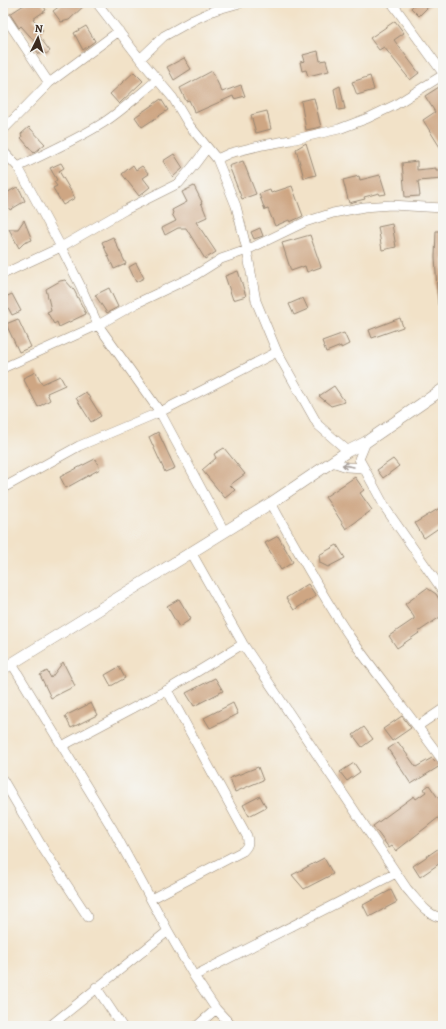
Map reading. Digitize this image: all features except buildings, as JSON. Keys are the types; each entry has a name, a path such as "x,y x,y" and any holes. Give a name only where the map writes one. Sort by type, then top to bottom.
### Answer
{"main road":[{"path":"8,667 271,503 348,451 366,442 443,389"}],"street":[{"path":"97,3 140,59 173,98 189,124 217,159 236,206 247,250 256,300 277,352 318,425 348,451"},
{"path":"140,59 164,36 215,10 240,3"},
{"path":"217,159 263,145 312,136 368,118 395,105 443,74 392,3"},
{"path":"3,14 50,83"},
{"path":"3,130 50,83 119,31"},
{"path":"18,166 73,140 103,123 125,107 158,79"},
{"path":"3,274 61,247 125,210 179,182 207,148"},
{"path":"3,151 18,166 61,247 98,325 160,412 224,532"},
{"path":"3,368 98,325 136,303 194,276 221,259 247,250 304,222 333,213 371,206 391,205 443,208"},
{"path":"3,488 79,446 160,412 277,352"},
{"path":"366,442 358,459 386,509 443,591"},
{"path":"332,462 347,467 364,468"},
{"path":"271,503 306,565 350,636 443,761"},
{"path":"191,552 243,644 407,889 428,912 436,917 443,918"},
{"path":"62,746 167,690 243,644"},
{"path":"8,667 62,746 112,828 194,976 216,1009 232,1026"},
{"path":"151,899 243,851 249,842 167,690"},
{"path":"418,726 443,709"},
{"path":"3,780 44,850 88,917"},
{"path":"194,976 396,873"},
{"path":"50,1026 96,987 168,931"},
{"path":"96,987 122,1026"},
{"path":"197,1026 216,1009"}]}
